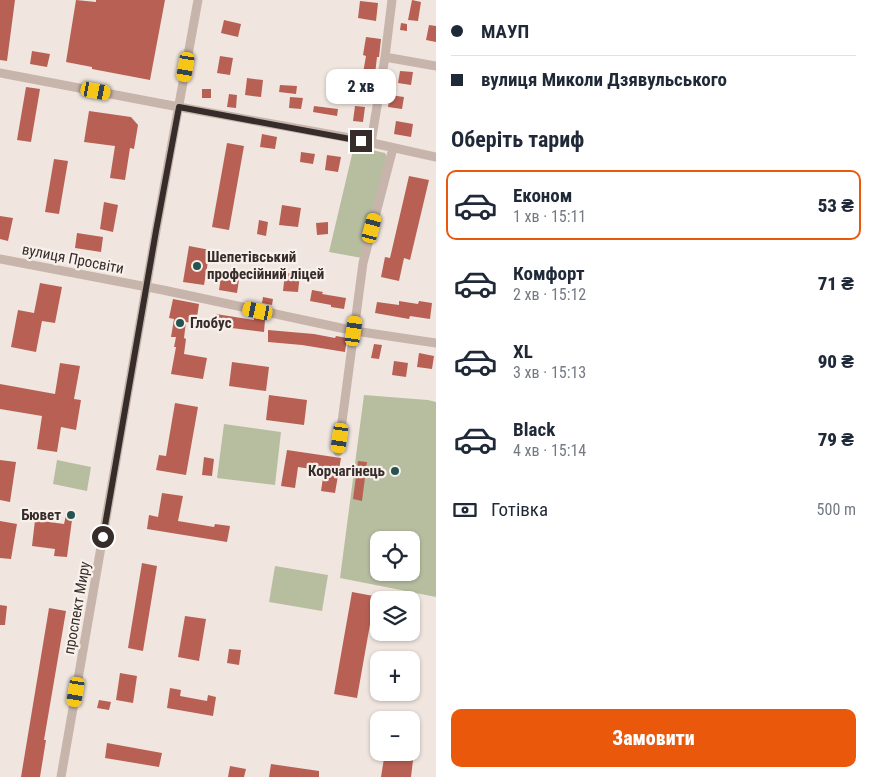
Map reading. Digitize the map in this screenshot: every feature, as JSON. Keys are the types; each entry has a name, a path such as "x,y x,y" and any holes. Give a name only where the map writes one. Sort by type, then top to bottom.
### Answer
{"street":[{"name":"проспект Миру","path":"61,777 198,0"},
{"path":"371,143 392,0"},
{"path":"385,57 436,66"},
{"path":"0,73 341,136 436,157"},
{"path":"338,452 363,263 393,148"},
{"name":"вулиця Просвіти","path":"0,259 147,287 354,331 436,343"}],"green space":[{"path":"354,146 385,153 388,159 362,258 329,252"},
{"name":"Корчагінець","path":"364,395 436,402 436,597 420,594 420,591 406,591 340,578"},
{"path":"224,424 281,432 275,485 217,478"},
{"path":"57,460 91,467 87,491 53,484"},
{"path":"275,566 328,575 322,611 269,602"}],"building":[{"path":"0,0 15,0 7,61 0,60"},
{"path":"76,0 96,2 96,0 165,0 150,80 66,62"},
{"path":"412,0 421,2 418,21 408,20"},
{"path":"360,1 378,3 376,21 358,18"},
{"path":"224,20 241,24 238,37 221,33"},
{"path":"401,23 407,24 407,31 400,30"},
{"path":"429,25 436,26 436,42 426,40"},
{"path":"366,37 381,39 375,74 363,73 366,56 363,55"},
{"path":"32,51 50,54 47,67 30,64"},
{"path":"220,56 233,58 230,75 217,73"},
{"path":"400,71 413,72 411,85 398,83"},
{"path":"247,78 263,80 261,97 245,95"},
{"path":"280,85 297,86 296,94 279,92"},
{"path":"26,87 40,89 31,142 17,140"},
{"path":"202,89 211,89 211,98 202,98"},
{"path":"229,94 237,95 236,108 227,107"},
{"path":"390,95 404,97 402,109 388,107"},
{"path":"290,97 303,98 301,109 289,108"},
{"path":"314,106 338,109 337,116 313,112"},
{"path":"355,106 365,107 363,122 353,121"},
{"path":"89,111 131,117 138,125 134,149 130,148 125,180 110,178 115,146 84,142"},
{"path":"396,121 413,124 411,137 394,134"},
{"path":"262,134 277,137 275,149 260,147"},
{"path":"227,143 244,146 229,230 212,227"},
{"path":"301,152 315,154 313,164 300,162"},
{"path":"327,155 341,157 338,172 325,170"},
{"path":"54,159 68,161 59,214 45,212"},
{"path":"409,176 429,180 410,260 404,258 399,281 381,277 385,257 390,258"},
{"path":"104,202 118,205 113,232 100,229"},
{"path":"282,205 301,208 298,227 279,225"},
{"path":"0,216 13,218 8,241 0,239"},
{"path":"259,220 268,222 266,236 257,234"},
{"path":"328,222 328,234 317,235 316,223"},
{"path":"77,233 103,237 101,252 75,248"},
{"name":"Шепетівський професійний ліцей","path":"189,246 210,250 204,285 183,282"},
{"path":"222,270 240,273 237,293 219,290"},
{"path":"285,273 300,274 298,292 283,291"},
{"path":"40,283 62,287 55,323 42,321 36,352 11,347 18,310 34,313"},
{"path":"312,290 323,292 322,294 346,298 344,309 310,301"},
{"path":"263,297 273,299 272,305 262,303"},
{"path":"173,299 199,304 196,324 186,322 184,354 207,358 203,379 171,374 176,347 174,347 176,337 171,337 174,319 169,318"},
{"path":"399,301 418,304 419,301 432,303 430,319 410,316 409,319 375,313 377,302 399,305"},
{"path":"216,314 265,320 264,332 215,326"},
{"path":"268,330 347,338 345,352 268,342"},
{"path":"374,344 382,345 379,359 371,358"},
{"path":"419,353 434,356 432,369 417,367"},
{"path":"394,361 408,363 406,377 392,375"},
{"path":"232,362 269,367 266,391 229,386"},
{"path":"60,363 80,366 74,399 81,400 76,430 61,427 57,452 37,449 42,416 0,409 0,384 55,394"},
{"path":"269,395 307,400 304,425 266,420"},
{"path":"175,403 198,407 186,475 156,470 159,455 166,456"},
{"path":"287,450 341,458 335,493 321,491 324,471 298,467 295,488 281,486"},
{"path":"204,457 214,459 212,476 202,475"},
{"path":"0,460 16,462 10,502 0,500"},
{"path":"358,461 367,462 362,501 353,499"},
{"path":"162,493 183,496 178,521 214,527 215,524 230,526 227,542 147,529 149,515 158,517"},
{"path":"67,511 76,513 74,520 72,520 67,557 54,556 55,549 32,546 35,520 64,524"},
{"path":"0,521 17,524 11,559 0,558"},
{"path":"142,563 157,566 143,651 128,648"},
{"path":"352,592 370,595 370,624 357,698 334,694"},
{"path":"0,605 7,606 5,625 0,625"},
{"path":"49,608 66,611 44,740 46,740 40,777 21,777"},
{"path":"185,616 206,619 199,661 178,657"},
{"path":"229,649 241,650 239,665 227,663"},
{"path":"120,673 137,676 133,703 116,700"},
{"path":"170,688 181,690 180,696 207,701 208,695 216,697 213,716 167,708"},
{"path":"99,700 111,702 109,710 97,708"},
{"path":"107,743 162,753 159,767 105,758"},
{"path":"384,761 413,761 411,777 381,777"},
{"path":"271,764 319,771 319,777 269,777"},
{"path":"230,766 246,769 244,777 228,777"}],"place":[{"name":"Шепетівський професійний ліцей","path":"197,266"},
{"name":"Глобус","path":"180,323"},
{"name":"Корчагінець","path":"395,471"},
{"name":"Бювет","path":"71,515"}],"route":[{"path":"103,537 179,107 361,141"}]}
